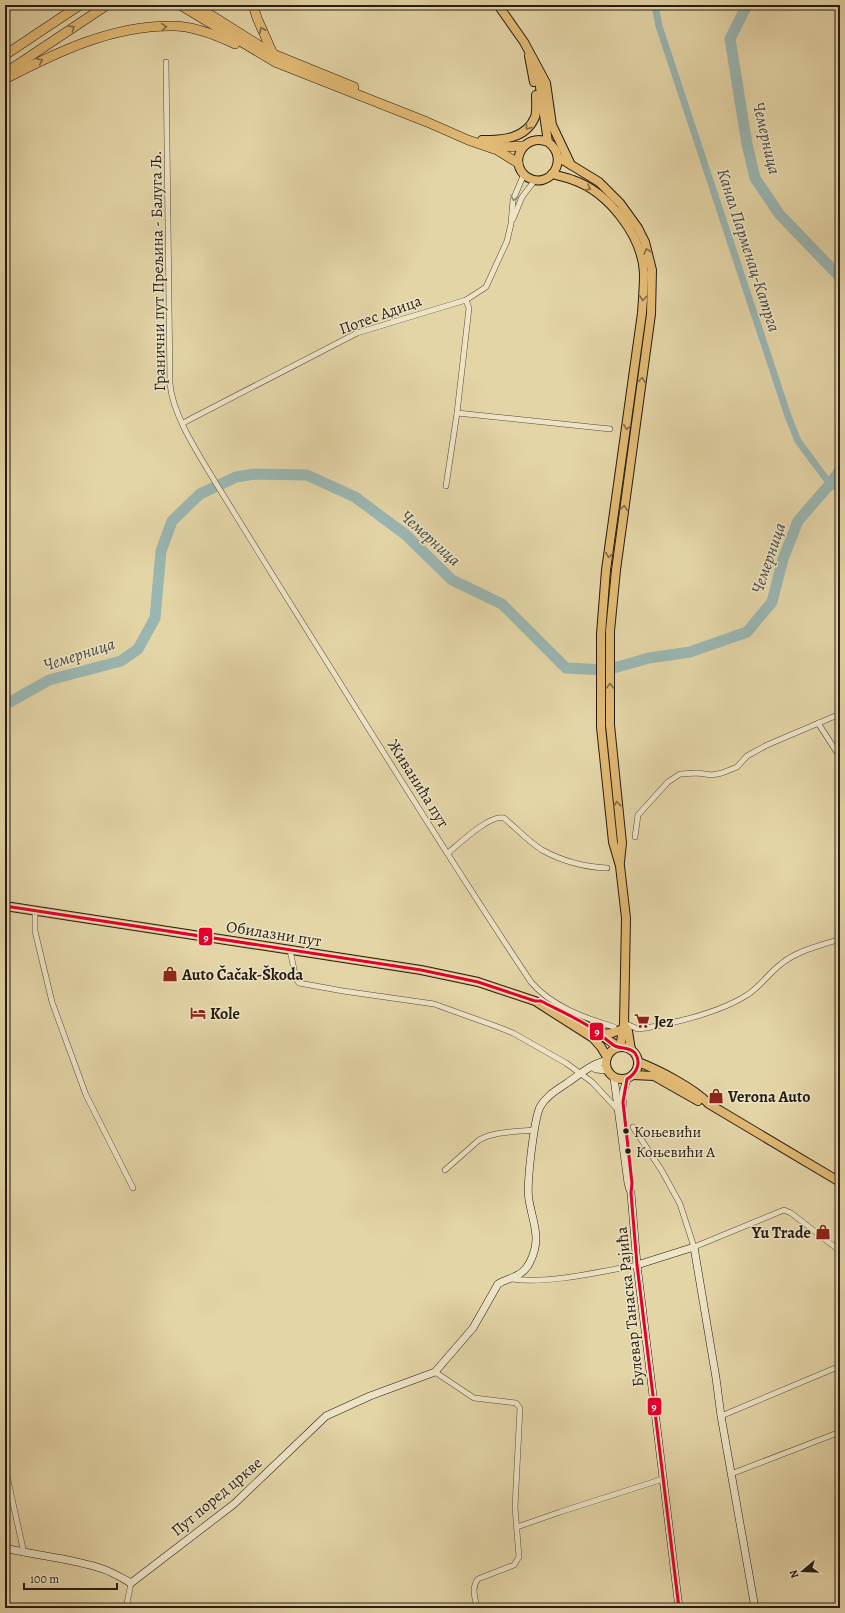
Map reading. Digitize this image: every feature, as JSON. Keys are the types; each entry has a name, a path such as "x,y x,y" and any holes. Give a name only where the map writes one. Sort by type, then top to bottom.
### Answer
{"highway":[{"path":"5,55 80,5"},
{"path":"5,73 107,5"},
{"path":"195,5 274,58"},
{"path":"253,5 274,58"},
{"path":"181,6 274,58 468,140 497,150 518,162"},
{"path":"5,79 68,48 102,37 137,29 173,26 194,29 223,38 501,147 524,146"},
{"path":"5,48 27,40"}],"main road":[{"path":"498,5 528,49 546,83 552,125 571,165"},
{"path":"482,140 494,140 520,135 527,130 536,116 536,86 531,69 528,49"},
{"path":"537,67 542,111 548,142"},
{"path":"536,140 541,128 542,111"},
{"path":"536,140 548,142 555,148 558,157 557,167 552,174 544,179 535,180 524,174 518,162 519,154 524,146 531,141 536,140"},
{"path":"558,157 599,182 620,203 638,228 645,242 652,270 651,314 616,570 610,631 610,725 622,842 620,866 626,918 623,1026 619,1047"},
{"path":"552,174 574,180 592,190 610,204 621,216 634,239 644,272 642,313 606,570 601,634 601,727 612,842 620,866"},
{"name":"Обилазни пут","path":"5,906 421,970 460,977 541,1000"},
{"path":"541,1000 600,1034 619,1047 631,1050 637,1056 638,1062 637,1070 630,1077"},
{"path":"541,1000 599,1043 606,1059 607,1070 614,1078 622,1080 630,1077 654,1076 702,1103 709,1104"},
{"path":"600,1034 612,1033 623,1026"},
{"path":"623,1026 628,1031 631,1050"},
{"path":"606,1059 613,1050 619,1047"},
{"path":"638,1062 661,1072 688,1088 709,1104 840,1182"}],"street":[{"name":"Гранични пут Прељина - Балуга Љ.","path":"166,62 170,384 173,400 183,423 236,517"},
{"path":"511,224 513,200 524,174"},
{"path":"511,224 522,197 535,180"},
{"name":"Потес Адица","path":"183,423 357,333 466,300 486,287 500,258 511,224"},
{"path":"446,486 457,413 468,308 466,300"},
{"path":"457,413 610,429"},
{"name":"Живанића пут","path":"236,517 448,853 525,972 537,988 541,1000 614,1028"},
{"path":"635,837 638,814 668,782 680,774 697,773 712,775 722,773 737,767 747,756 767,745 840,714"},
{"path":"818,723 840,757"},
{"path":"448,853 482,825 492,819 500,817 504,818 542,850 573,863 590,867 607,868"},
{"path":"35,910 35,931 52,1002 86,1095 133,1188"},
{"path":"623,1026 638,1029 646,1028 710,1013 747,995 762,983 781,964 794,955 840,939"},
{"path":"290,950 296,979 299,983 434,1004 513,1033 566,1063 580,1073 592,1082 622,1113"},
{"name":"Пут поред цркве","path":"131,1583 234,1504 326,1416 370,1396 435,1372 473,1328 498,1284 512,1279 524,1270 530,1262 537,1235 528,1192 534,1130 540,1108 546,1098 580,1073 592,1067 596,1063 606,1059"},
{"path":"592,1067 607,1070"},
{"path":"622,1113 623,1098 630,1077"},
{"path":"614,1078 622,1113"},
{"name":"Булевар Танаска Рајића","path":"622,1113 632,1183 630,1193 637,1265 679,1608"},
{"path":"633,1127 662,1172 680,1204 694,1247 721,1416 755,1608"},
{"path":"445,1170 484,1137 494,1134 534,1130"},
{"path":"512,1279 527,1281 579,1275 637,1265 694,1247 784,1210 840,1251"},
{"path":"721,1416 840,1366"},
{"path":"435,1372 474,1398 516,1403 520,1408 515,1507 518,1561 504,1569 478,1579 474,1584 473,1590 477,1608"},
{"path":"731,1474 840,1432"},
{"path":"5,1466 24,1553"},
{"path":"517,1527 663,1478"},
{"path":"5,1548 24,1553 79,1562 104,1569 131,1583 126,1608"}],"waterway":[{"name":"Канал Парменац-Катрга","path":"655,5 659,26 788,416 798,441 830,484 840,490"},
{"name":"Чемерница","path":"747,5 730,39 747,144 755,178 780,215 840,277"},
{"name":"Чемерница","path":"5,704 49,680 121,661 138,649 155,618 161,551 172,521 200,494 236,477 255,474 307,475 355,497 406,535 452,580 502,604 566,668 607,670 649,658 690,652 747,632 772,602 783,559 798,521 840,470"}],"transit line":[{"name":"9","path":"5,906 421,970 478,982 535,1001 541,1001 587,1025 615,1046 628,1049 635,1053 638,1064 633,1074 627,1079 623,1102 632,1183 631,1193 637,1265 679,1608"}],"place":[{"name":"Auto Čačak-Škoda","path":"170,974"},
{"name":"Kole","path":"198,1013"},
{"name":"Jez","path":"642,1021"},
{"name":"Verona Auto","path":"716,1096"},
{"name":"Коњевићи","path":"626,1131"},
{"name":"Коњевићи А","path":"628,1151"},
{"name":"Yu Trade","path":"823,1232"}]}
